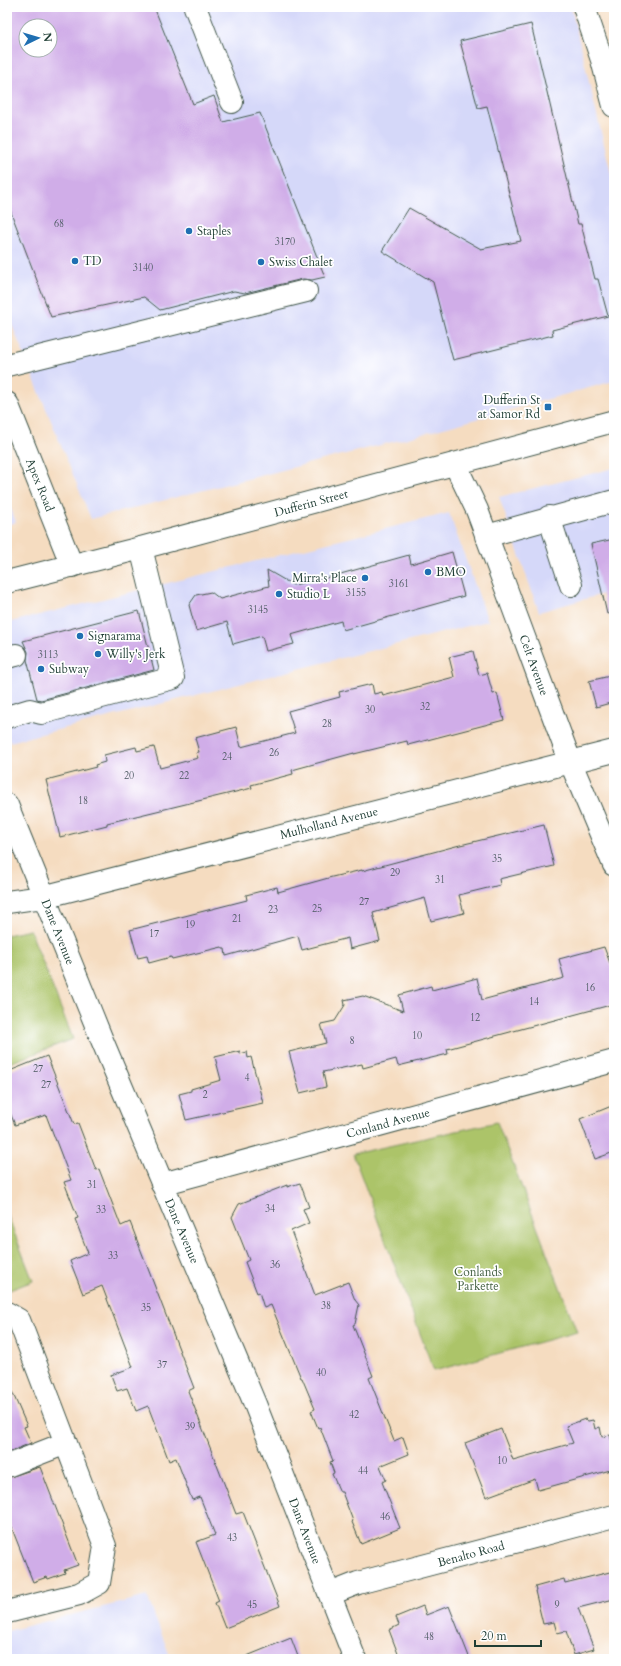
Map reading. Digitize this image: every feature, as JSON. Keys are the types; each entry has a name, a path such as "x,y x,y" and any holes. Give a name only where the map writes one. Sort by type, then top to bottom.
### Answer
{"street":[{"path":"195,7 232,102"},
{"path":"584,7 608,58 614,106"},
{"path":"7,365 306,291"},
{"name":"Apex Road","path":"7,403 72,566"},
{"name":"Dufferin Street","path":"7,582 141,548 614,421"},
{"name":"Celt Avenue","path":"455,464 486,536 570,761 614,865"},
{"path":"486,536 614,501"},
{"path":"549,518 571,586"},
{"path":"7,717 30,710 41,713 173,678 141,548"},
{"name":"Mulholland Avenue","path":"7,902 44,897 570,761 614,751"},
{"name":"Dane Avenue","path":"7,805 162,1184 255,1404 355,1659"},
{"name":"Conland Avenue","path":"162,1184 614,1061"},
{"path":"7,1313 19,1320 105,1546 99,1583 80,1594 7,1612"},
{"path":"7,1466 66,1443"},
{"name":"Benalto Road","path":"330,1594 358,1583 614,1516"}],"shaded area":[{"path":"7,7 571,7 614,186 614,381 404,439 91,519 7,313"},
{"path":"614,468 614,591 539,612 499,497"},
{"path":"7,498 16,522 7,525"},
{"path":"449,513 488,621 10,742 7,733 7,623"},
{"path":"147,1596 171,1659 7,1659 7,1631"}],"green space":[{"path":"30,930 73,1039 7,1064 7,935"},
{"name":"Conlands Parkette","path":"497,1122 577,1332 434,1371 353,1154"},
{"path":"7,1214 33,1281 7,1291"}],"building":[{"path":"7,7 154,7 193,104 214,96 223,122 260,113 325,277 312,280 303,279 245,293 234,291 160,310 144,297 51,317 7,202"},
{"path":"531,24 578,224 581,224 595,279 598,279 608,316 552,330 553,335 453,360 433,282 382,251 409,208 481,249 521,241 487,106 478,108 460,41"},
{"path":"614,539 614,613 607,614 591,544"},
{"path":"452,552 464,596 343,630 341,621 291,635 294,644 266,651 262,636 233,644 227,622 196,631 189,605 196,595 211,592 220,599 269,586 267,570 293,585 308,583 409,555 411,564"},
{"path":"139,611 154,670 41,700 37,699 27,660 28,652 23,641"},
{"path":"473,651 479,675 487,673 493,694 497,693 504,720 408,745 407,741 354,753 292,770 293,774 251,785 252,788 107,823 107,825 60,837 46,780 96,767 95,765 105,762 104,755 136,747 137,751 154,747 160,768 198,758 196,753 199,752 195,738 236,727 241,747 295,733 288,711 340,697 339,692 372,684 374,694 382,692 383,696 454,677 449,657"},
{"path":"614,675 614,702 596,707 589,681"},
{"path":"544,825 554,866 499,879 500,885 459,895 464,913 431,921 425,898 373,913 380,941 350,949 348,938 302,950 298,936 226,956 225,949 222,947 149,963 147,956 138,958 130,930 247,900 246,895 277,887 278,892 332,877 362,871 456,846"},
{"path":"604,947 614,974 614,1004 447,1049 448,1054 398,1066 396,1059 363,1068 362,1064 323,1072 326,1087 300,1093 289,1052 326,1043 321,1024 335,1021 345,1005 344,1000 363,996 403,1011 399,995 431,986 432,990 477,978 482,1000 564,978 559,959"},
{"path":"240,1051 240,1054 247,1052 248,1058 251,1057 263,1103 186,1120 179,1094 221,1080 215,1057"},
{"path":"47,1056 74,1124 78,1123 96,1170 99,1169 121,1226 130,1222 194,1388 188,1391 236,1514 243,1512 280,1606 225,1628 215,1603 219,1601 196,1542 215,1535 200,1497 192,1500 176,1458 169,1461 148,1406 136,1411 127,1388 117,1391 111,1375 133,1367 102,1286 83,1294 70,1261 88,1253 75,1219 78,1218 64,1182 71,1180 46,1115 15,1125 7,1105 7,1072"},
{"path":"614,1105 614,1152 595,1159 580,1119"},
{"path":"300,1183 309,1207 303,1209 309,1223 291,1231 315,1295 348,1282 355,1300 359,1305 355,1324 353,1325 373,1376 369,1378 394,1441 403,1437 409,1454 380,1466 386,1480 382,1482 400,1528 361,1544 342,1492 340,1492 332,1474 334,1473 330,1462 333,1461 320,1427 318,1428 311,1411 315,1409 271,1305 264,1308 259,1292 257,1293 245,1262 249,1260 232,1217 239,1204 287,1185 287,1187"},
{"path":"7,1380 27,1426 24,1427 31,1443 7,1453"},
{"path":"585,1419 588,1421 593,1420 595,1429 600,1427 602,1437 610,1435 614,1450 614,1469 538,1490 535,1479 486,1497 465,1443 501,1429 513,1460 573,1443 566,1426"},
{"path":"40,1467 78,1565 64,1570 65,1573 33,1582 7,1516 7,1478"},
{"path":"614,1571 614,1599 578,1608 594,1649 574,1655 566,1631 557,1633 554,1622 543,1624 535,1587 564,1579 565,1583"},
{"path":"423,1606 426,1615 449,1606 470,1659 400,1659 389,1630 399,1625 396,1617"},
{"path":"291,1638 299,1659 242,1659 242,1658"}],"place":[{"name":"Staples","path":"189,231"},
{"name":"TD","path":"75,261"},
{"name":"Swiss Chalet","path":"261,262"},
{"name":"Dufferin St at Samor Rd","path":"548,407"},
{"name":"BMO","path":"428,572"},
{"name":"Mirra's Place","path":"365,578"},
{"name":"Studio L","path":"279,594"},
{"name":"Signarama","path":"80,636"},
{"name":"Willy's Jerk","path":"98,654"},
{"name":"Subway","path":"41,669"}]}
